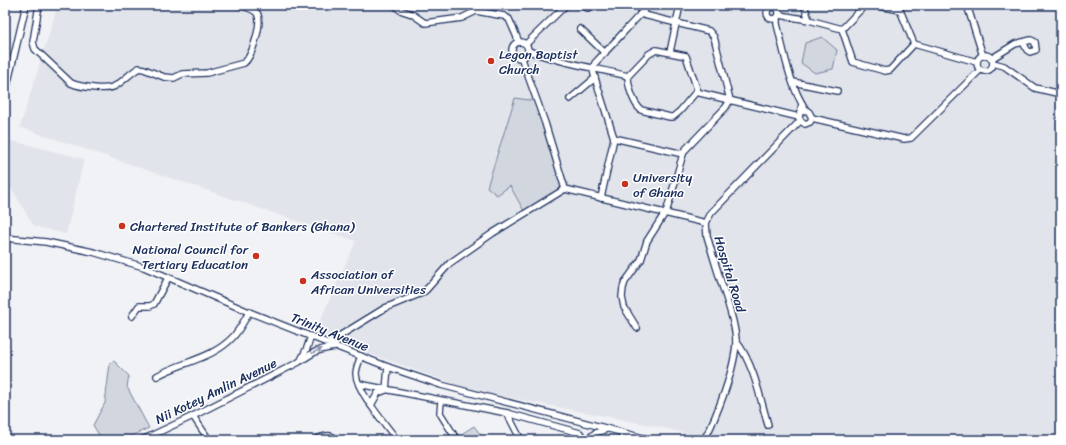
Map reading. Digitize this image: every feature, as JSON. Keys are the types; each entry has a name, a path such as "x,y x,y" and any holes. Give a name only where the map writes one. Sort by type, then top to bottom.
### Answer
{"street":[{"path":"5,91 9,80 26,5"},
{"path":"39,5 33,42 35,49 71,83 104,89 116,86 139,68 164,77 174,78 182,74 208,73 247,62 254,48 259,21 255,11 240,5"},
{"path":"395,5 400,10 412,14 425,23 462,18 476,11 504,16 509,19 519,42"},
{"path":"526,44 566,5"},
{"path":"581,5 588,8 593,5"},
{"path":"601,198 614,138 595,78 594,67 649,5"},
{"path":"670,52 680,5"},
{"path":"804,5 809,20"},
{"path":"842,29 865,5"},
{"path":"875,5 900,10 914,44"},
{"path":"967,5 983,56"},
{"path":"801,118 802,104 793,82 778,15 771,6 767,11 767,15 778,15 809,20 842,29"},
{"path":"637,328 624,307 622,297 625,282 641,260 647,242 666,213 685,150 726,107 730,100 714,37 709,31 640,14"},
{"path":"580,29 605,53"},
{"path":"842,29 853,62 885,71 890,70 914,44"},
{"path":"519,42 526,44"},
{"path":"519,42 513,47 512,52 515,56 522,59 545,123 565,189"},
{"path":"992,61 1015,44 1023,42"},
{"path":"526,44 529,51 552,59 594,67 628,76"},
{"path":"914,44 977,62"},
{"path":"656,50 670,52 686,56 697,89 690,100 673,117 670,117 644,112 637,107 629,84 628,76 656,50"},
{"path":"522,59 529,51"},
{"path":"977,62 979,58 988,56 992,61 1004,66 1035,88 1061,94"},
{"path":"980,70 989,70 992,67 992,61"},
{"path":"977,62 980,70"},
{"path":"696,92 801,118 811,114 812,118 904,139 911,138 980,70"},
{"path":"570,99 595,78"},
{"path":"793,82 837,91"},
{"name":"Hospital Road","path":"704,440 712,425 727,382 733,362 736,341 733,322 707,236 706,223 711,213 801,118 808,123 812,118"},
{"path":"614,138 683,154"},
{"path":"328,343 385,308 422,293 450,263 493,233 565,189 706,223"},
{"name":"Trinity Avenue","path":"5,238 46,242 93,252 144,268 249,312 388,367 441,385 651,440"},
{"path":"132,316 139,306 150,306 154,304 168,278"},
{"path":"157,376 210,354 226,344 235,335 249,312"},
{"path":"299,362 307,348 311,336"},
{"path":"736,341 744,352 749,365 768,425"},
{"name":"Nii Kotey Amlin Avenue","path":"146,439 299,362 322,348 338,347"},
{"path":"361,356 357,366 356,375 359,384 371,405 397,440"},
{"path":"386,390 388,367"},
{"path":"359,384 507,413 583,437 608,429"},
{"path":"371,405 378,393 386,390"},
{"path":"441,401 440,413 457,440"},
{"path":"507,413 522,440"},
{"path":"192,416 209,440"},
{"path":"583,437 595,433"},
{"path":"315,440 325,435 333,436 337,440"}],"shaded area":[{"name":"University of Ghana","path":"58,5 1061,5 1061,440 710,440 664,428 471,390 314,334 356,241 20,127"},
{"path":"822,37 837,50 833,69 815,73 801,63 805,43"},
{"path":"515,98 535,101 563,187 524,211 510,186 497,195 487,187"},
{"path":"5,139 84,159 66,234 34,226 5,178"},
{"path":"114,361 129,376 127,387 149,428 122,440 102,440 93,425 105,403 110,363"},
{"path":"474,426 484,439 467,440 463,433"}],"place":[{"name":"Legon Baptist Church","path":"491,61"},
{"name":"University of Ghana","path":"625,184"},
{"name":"Chartered Institute of Bankers (Ghana)","path":"122,226"},
{"name":"National Council for Tertiary Education","path":"256,256"},
{"name":"Association of African Universities","path":"303,281"}]}
